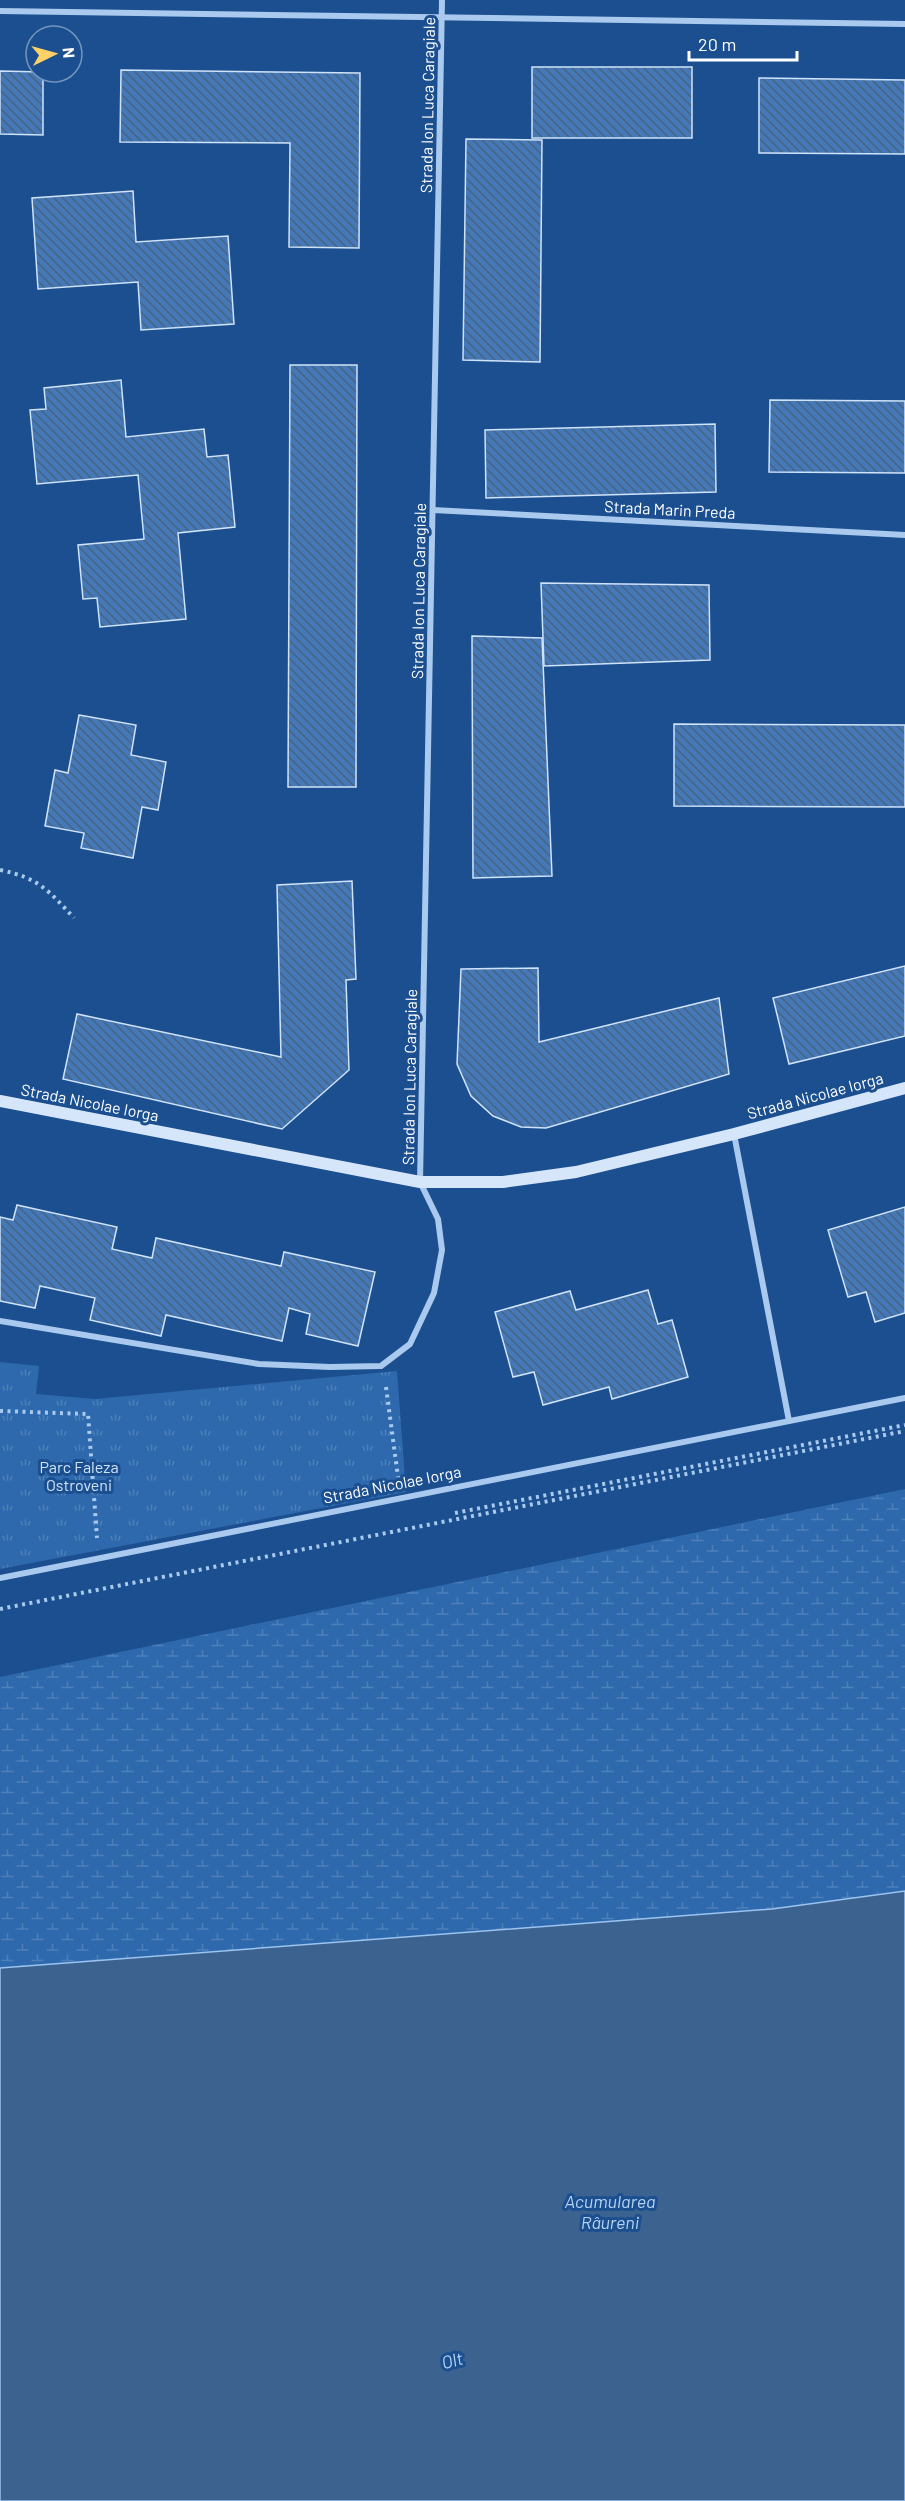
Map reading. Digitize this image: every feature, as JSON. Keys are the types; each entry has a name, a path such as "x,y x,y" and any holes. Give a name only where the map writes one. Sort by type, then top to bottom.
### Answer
{"street":[{"name":"Strada Ion Luca Caragiale","path":"420,1182 442,0"},
{"path":"0,11 905,24"},
{"name":"Strada Marin Preda","path":"433,510 905,535"},
{"name":"Strada Nicolae Iorga","path":"0,1101 420,1182 503,1182 576,1172 734,1134 905,1088"},
{"name":"Strada Nicolae Iorga","path":"734,1134 789,1421"},
{"path":"0,1321 259,1364 330,1367 381,1366 410,1344 434,1293 442,1250 438,1219 420,1182"},
{"name":"Strada Nicolae Iorga","path":"0,1578 905,1398"}],"path":[{"path":"0,870 17,873 44,885 74,918"},
{"path":"386,1390 400,1499"},
{"path":"0,1411 88,1414 98,1558"},
{"path":"447,1514 905,1425"},
{"path":"0,1609 905,1431"},
{"path":"341,1535 353,1533"}],"green space":[{"name":"Parc Faleza Ostroveni","path":"0,1362 39,1366 36,1394 95,1399 397,1371 406,1492 0,1569"},
{"path":"905,1489 905,1891 772,1909 0,1968 0,1677"}],"water":[{"name":"Acumularea Râureni","path":"905,1891 905,2501 0,2501 0,1968 772,1909"}],"building":[{"path":"532,67 692,67 692,138 532,138"},
{"path":"121,70 360,73 359,248 289,247 290,143 120,142"},
{"path":"0,71 24,72 24,84 43,84 43,135 0,134"},
{"path":"759,78 905,80 905,154 759,153"},
{"path":"466,139 542,140 540,362 463,360"},
{"path":"133,191 136,242 228,236 234,324 141,330 138,282 38,289 32,198"},
{"path":"290,365 357,365 356,787 288,787"},
{"path":"121,380 126,437 204,429 207,457 228,455 235,527 178,533 186,619 100,627 97,598 83,599 78,545 144,539 138,475 37,484 30,410 46,409 44,388"},
{"path":"770,400 905,401 905,473 769,472"},
{"path":"715,424 716,492 486,498 485,430"},
{"path":"541,583 709,585 710,660 544,666"},
{"path":"472,636 542,638 552,876 473,878"},
{"path":"79,715 136,725 131,755 166,762 158,810 142,807 133,858 81,848 84,833 45,826 55,770 68,773"},
{"path":"674,724 905,725 905,807 674,806"},
{"path":"352,881 356,979 346,980 349,1070 282,1129 63,1079 77,1014 281,1057 277,885"},
{"path":"905,966 905,1036 789,1064 773,998"},
{"path":"538,968 539,1042 719,998 729,1074 546,1128 521,1127 493,1116 471,1096 457,1064 461,969"},
{"path":"17,1205 117,1227 112,1249 152,1258 156,1238 281,1266 284,1252 375,1272 358,1346 306,1334 310,1314 289,1308 282,1341 166,1315 161,1336 90,1320 95,1298 40,1286 35,1308 0,1301 0,1217 13,1220"},
{"path":"905,1207 905,1313 875,1322 866,1292 848,1297 828,1230"},
{"path":"648,1290 658,1324 672,1320 688,1377 612,1399 609,1387 543,1405 534,1372 513,1377 495,1312 570,1291 576,1310"}],"water label":[{"name":"Olt","path":"452,2360"}]}
